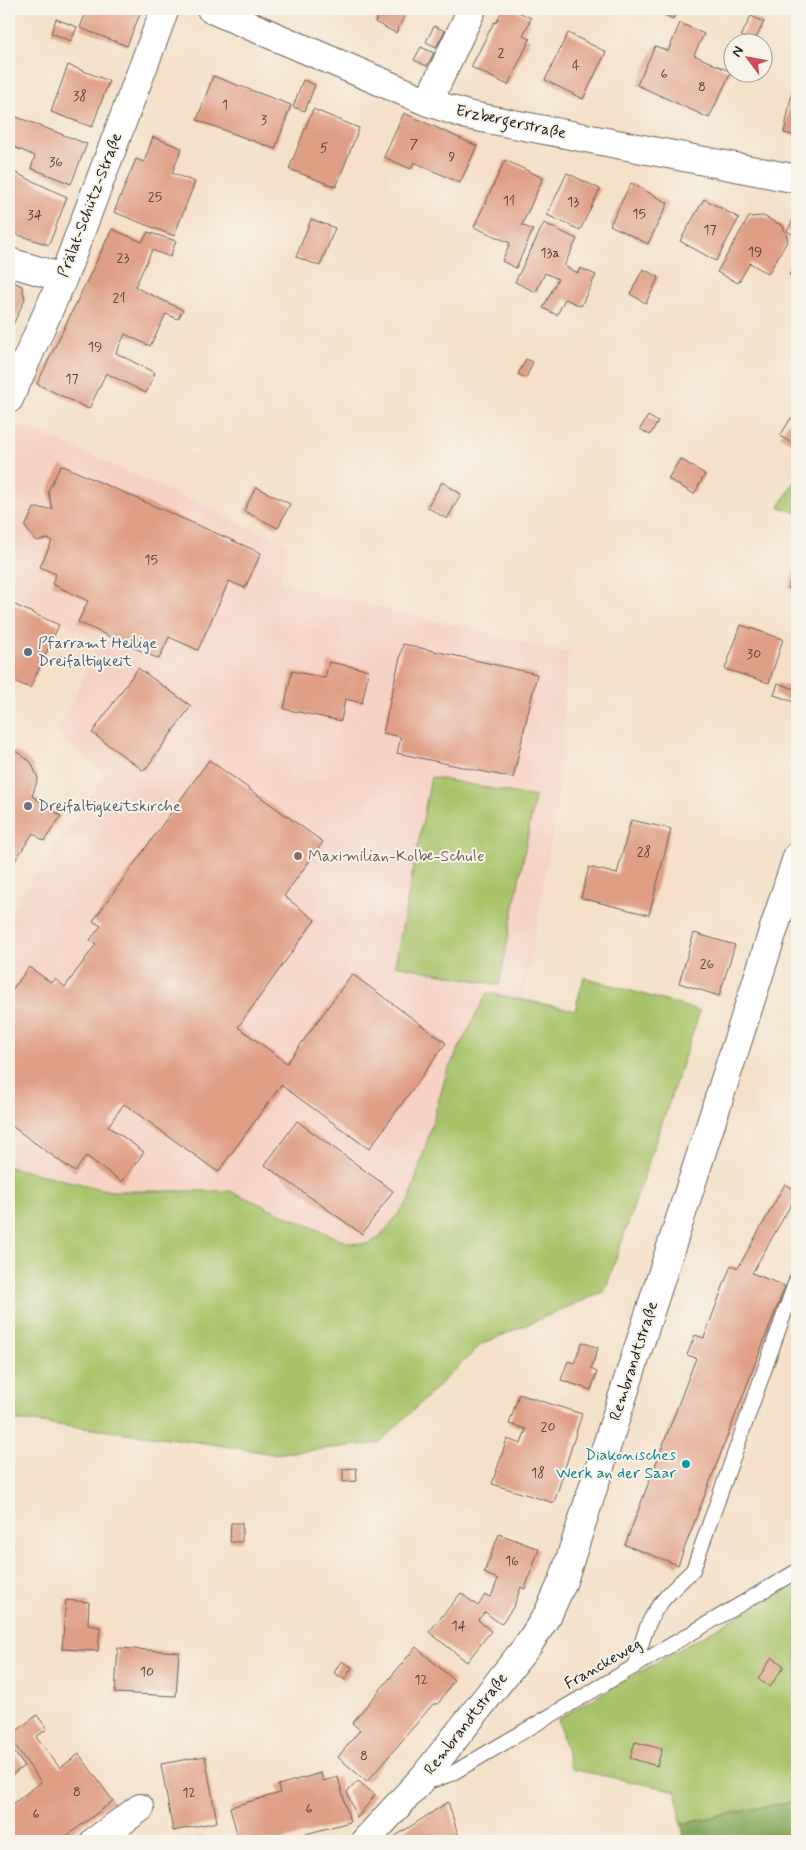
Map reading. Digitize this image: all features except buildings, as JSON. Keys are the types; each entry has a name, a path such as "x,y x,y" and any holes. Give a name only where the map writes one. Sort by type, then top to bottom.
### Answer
{"street":[{"name":"Prälat-Schütz-Straße","path":"9,399 63,278 165,9"},
{"name":"Erzbergerstraße","path":"211,9 428,102 467,115 797,179"},
{"path":"428,102 472,9"},
{"path":"9,262 63,278"},
{"name":"Rembrandtstraße","path":"365,1841 424,1778 528,1645 548,1614 563,1581 797,857"},
{"path":"94,1841 140,1808"}],"lane":[{"path":"636,1665 644,1631 653,1612 662,1600 693,1570 797,1278"},
{"name":"Franckeweg","path":"424,1778 436,1780 451,1774 797,1571"}],"shaded area":[{"name":"Maximilian-Kolbe-Schule","path":"22,424 286,544 280,583 568,653 558,798 524,1000 487,993 447,1072 410,1199 380,1237 368,1244 348,1243 230,1191 111,1191 9,1167 9,913 105,774 58,734 100,640 9,596 9,452"}],"green space":[{"path":"797,477 797,513 779,507"},
{"path":"431,777 535,797 499,985 395,965"},
{"path":"584,977 700,1011 605,1291 482,1344 379,1443 273,1454 192,1441 25,1421 9,1421 9,1167 111,1191 230,1191 348,1243 368,1244 380,1237 410,1199 447,1072 487,993 575,1010"},
{"path":"797,1582 797,1800 681,1824 677,1791 571,1769 558,1719"},
{"path":"797,1800 797,1841 685,1841 681,1824"}],"place":[{"name":"Pfarramt Heilige Dreifaltigkeit","path":"28,652"},
{"name":"Dreifaltigkeitskirche","path":"28,806"},
{"name":"Maximilian-Kolbe-Schule","path":"298,856"},
{"name":"Diakonisches Werk an der Saar","path":"686,1464"}]}
